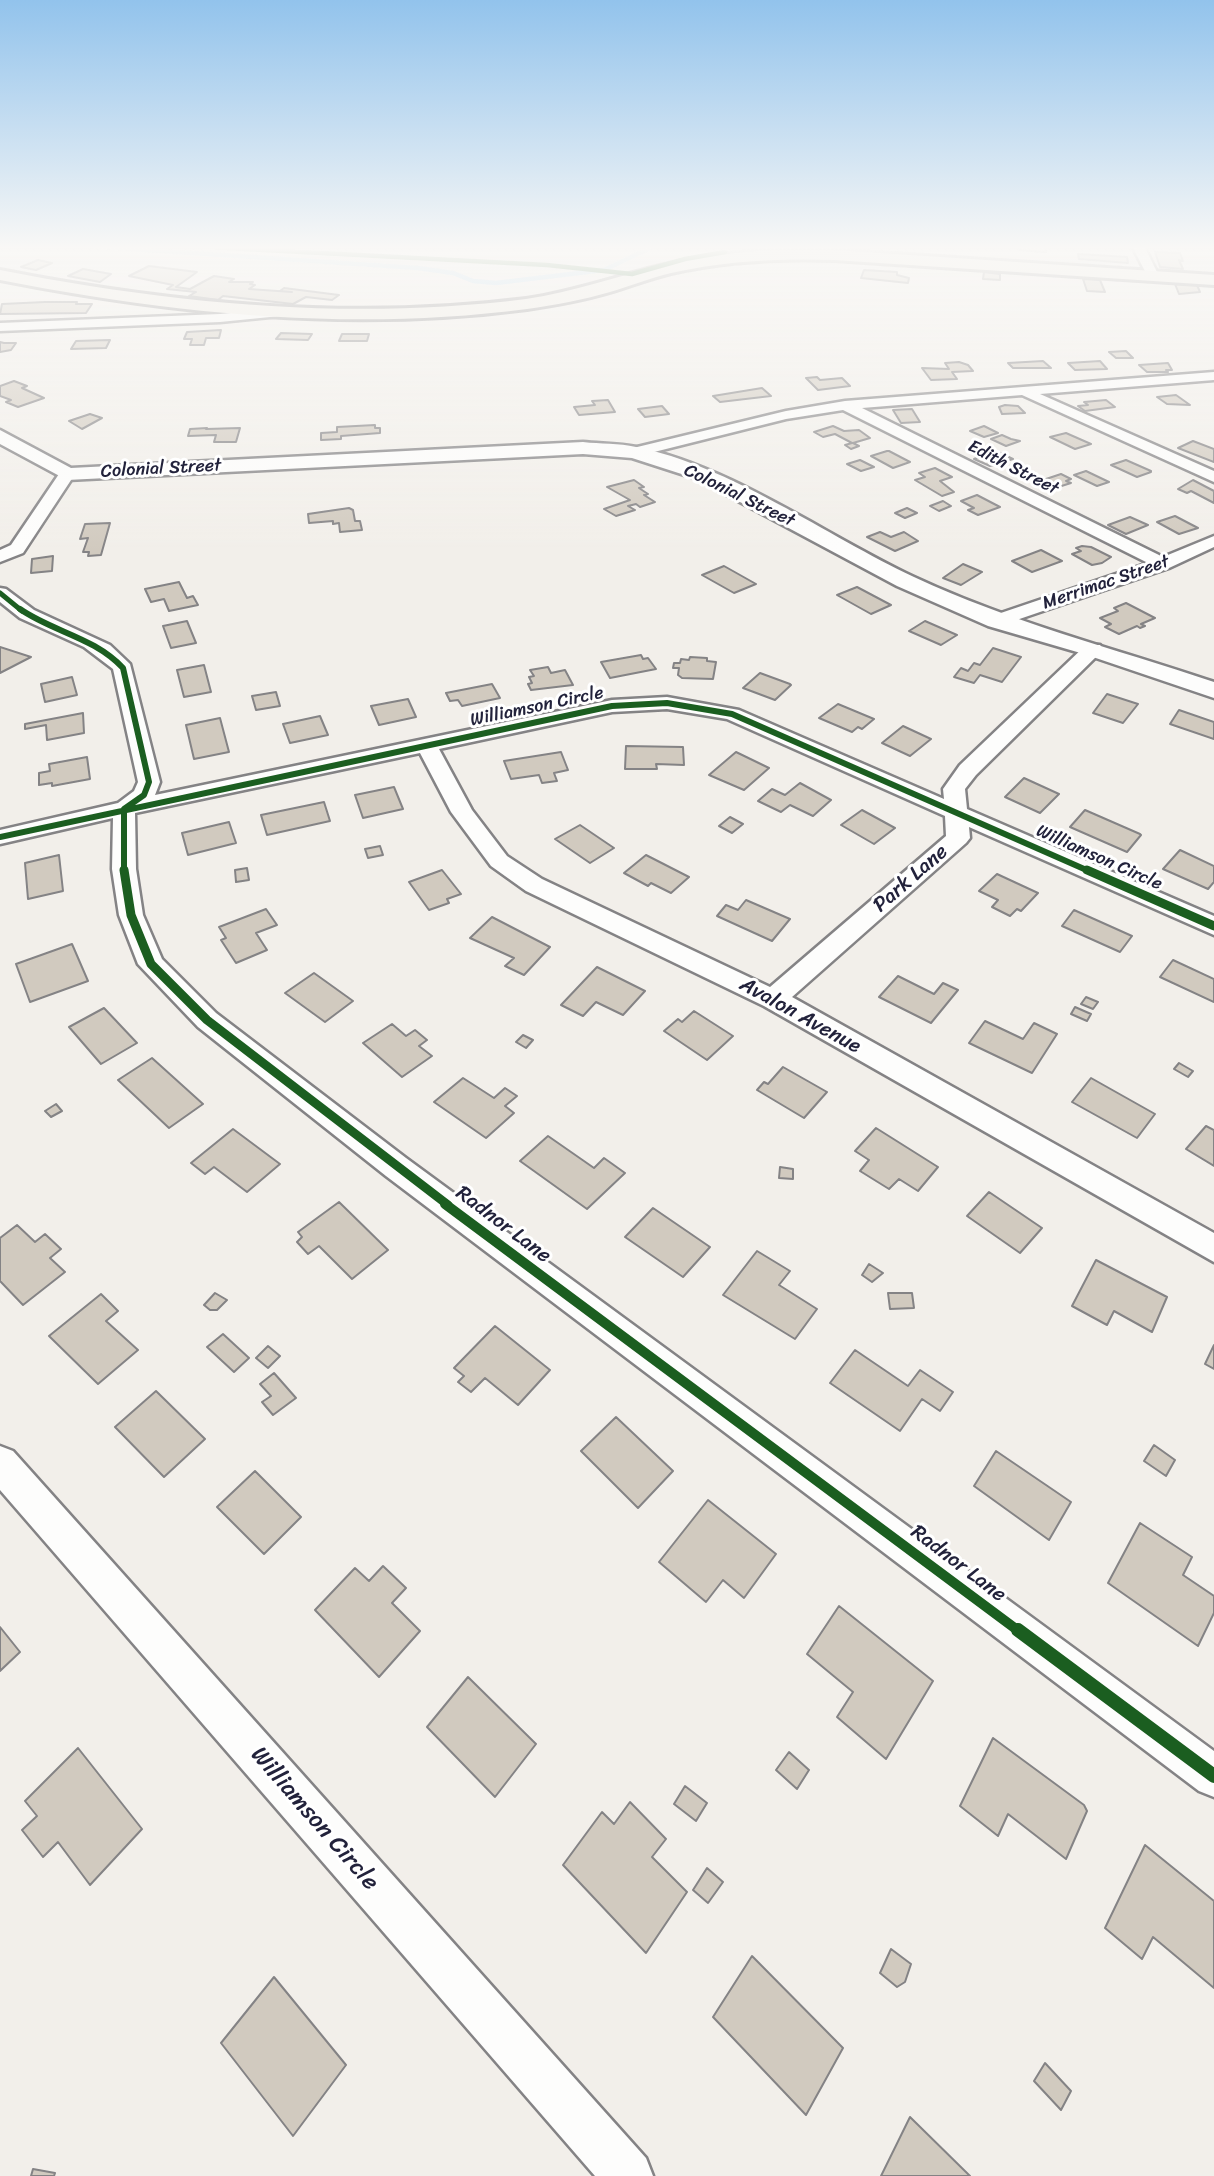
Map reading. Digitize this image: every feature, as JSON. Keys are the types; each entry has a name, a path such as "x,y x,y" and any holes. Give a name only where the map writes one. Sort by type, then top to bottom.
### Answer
{"street":[{"path":"634,452 786,415 845,405 1026,393 1214,376"},
{"path":"1190,378 1214,388"},
{"path":"1026,393 1214,477"},
{"name":"Edith Street","path":"845,405 1163,564"},
{"path":"0,436 67,474 17,550 0,557"},
{"name":"Colonial Street","path":"67,474 583,448 634,452 704,475 905,581 996,621 1093,649 1214,690"},
{"name":"Merrimac Street","path":"996,621 1163,564 1214,541"},
{"path":"0,593 25,613 101,648 114,656 123,668 149,782 144,795 124,809"},
{"name":"Park Lane","path":"773,999 958,838 954,789 968,770 1093,649"},
{"name":"Williamson Circle","path":"0,837 612,706 667,703 699,706 732,714 1214,926"},
{"name":"Avalon Avenue","path":"427,746 462,813 499,862 534,885 773,999 1214,1249"},
{"name":"Radnor Lane","path":"124,809 124,869 131,915 151,964 207,1020 396,1167 1214,1776"},
{"name":"Williamson Circle","path":"0,1463 628,2176"}],"building":[{"path":"0,348 13,348 11,350 0,352"},
{"path":"72,348 106,348 106,348"},
{"path":"1126,351 1133,358 1116,358 1109,352"},
{"path":"1043,361 1051,368 1013,368 1008,363"},
{"path":"1100,361 1107,369 1075,370 1068,363"},
{"path":"959,362 968,365 973,371 952,372 957,379 931,380 922,368 949,369 945,363"},
{"path":"1168,363 1172,370 1166,370 1168,372 1147,372 1139,365"},
{"path":"817,377 820,380 842,378 850,386 818,390 806,378"},
{"path":"14,381 27,386 22,388 44,398 18,407 6,402 11,400 0,396 0,386"},
{"path":"762,388 771,396 720,402 713,396"},
{"path":"1176,395 1190,405 1167,404 1157,397"},
{"path":"608,400 615,412 579,415 574,407 595,405 592,401"},
{"path":"1106,400 1115,407 1085,411 1078,406 1088,405 1084,402"},
{"path":"662,406 669,414 645,417 638,409"},
{"path":"1018,406 1025,413 1002,414 999,407"},
{"path":"912,409 920,422 901,423 893,410"},
{"path":"90,414 102,418 82,429 69,421"},
{"path":"375,425 375,428 380,428 380,433 321,440 321,433 337,432 337,427"},
{"path":"833,426 844,431 859,430 870,438 853,443 859,446 851,449 845,445 852,443 835,434 823,437 814,432"},
{"path":"984,426 998,433 984,437 970,431"},
{"path":"240,428 236,442 214,442 216,435 188,436 190,429"},
{"path":"1066,433 1091,444 1075,449 1050,437"},
{"path":"1002,435 1020,441 1006,446 991,439"},
{"path":"1193,441 1214,449 1214,462 1178,448"},
{"path":"994,450 1013,459 990,466 974,459"},
{"path":"887,451 910,462 893,468 871,456"},
{"path":"860,460 874,467 861,471 847,464"},
{"path":"1126,460 1151,472 1137,477 1111,465"},
{"path":"935,468 952,477 940,481 954,492 942,496 915,480 925,477 919,473"},
{"path":"1086,471 1109,482 1097,486 1074,475"},
{"path":"1061,474 1071,479 1066,481 1071,483 1052,489 1034,483"},
{"path":"634,480 644,487 639,488 648,494 644,495 655,502 640,507 636,504 628,506 635,510 616,516 604,509 630,500 607,487"},
{"path":"1193,480 1214,491 1214,503 1191,491 1187,493 1178,489"},
{"path":"977,495 1000,507 978,515 968,510 974,508 961,501"},
{"path":"943,501 951,506 939,511 930,506"},
{"path":"349,508 353,510 355,521 360,521 362,530 340,532 339,523 333,524 333,521 309,523 308,514"},
{"path":"907,508 917,513 905,518 895,513"},
{"path":"1175,516 1198,528 1179,534 1157,522"},
{"path":"1130,517 1148,525 1126,534 1108,525"},
{"path":"110,523 101,555 88,556 89,552 83,552 88,538 80,539 85,524"},
{"path":"880,532 891,537 904,532 918,541 895,551 867,537"},
{"path":"1091,547 1111,557 1092,565 1072,554 1081,551 1076,548"},
{"path":"1041,550 1062,561 1032,572 1012,561"},
{"path":"53,556 52,571 31,573 32,559"},
{"path":"963,564 982,572 961,585 943,578"},
{"path":"724,566 756,584 734,593 702,575"},
{"path":"179,582 187,598 193,596 198,605 169,611 164,599 151,602 145,589"},
{"path":"857,587 891,605 871,614 837,595"},
{"path":"1126,603 1155,618 1141,624 1145,626 1137,626 1119,634 1105,627 1111,624 1100,618 1118,611 1114,608"},
{"path":"187,621 196,643 171,648 163,626"},
{"path":"925,621 957,635 941,645 909,631"},
{"path":"0,647 31,657 0,673"},
{"path":"993,648 1021,657 1002,682 980,675 974,683 954,677 961,668 968,671 974,663 980,665"},
{"path":"641,655 643,659 648,658 656,669 610,678 601,662"},
{"path":"690,657 707,658 707,661 716,662 713,679 682,678 678,675 679,668 673,668 674,663 680,663 681,659 689,660"},
{"path":"204,665 211,692 184,697 177,670"},
{"path":"548,667 551,673 565,670 573,685 531,690 529,677 534,676 530,670"},
{"path":"760,673 791,685 775,700 743,688"},
{"path":"72,677 77,695 45,702 41,684"},
{"path":"492,684 500,698 462,706 458,700 450,701 446,693"},
{"path":"276,692 280,706 256,710 252,696"},
{"path":"1107,694 1138,704 1123,723 1093,713"},
{"path":"408,699 416,717 379,725 371,706"},
{"path":"838,704 874,719 862,729 858,727 852,732 819,718"},
{"path":"1179,710 1214,722 1214,739 1170,724"},
{"path":"83,713 84,733 47,740 46,725 25,729 25,724"},
{"path":"320,716 328,735 290,743 283,724"},
{"path":"220,718 229,752 194,759 186,725"},
{"path":"903,726 931,739 910,756 882,743"},
{"path":"626,746 683,747 684,765 656,764 657,769 625,769"},
{"path":"561,752 568,770 554,773 557,781 542,783 539,775 511,779 504,761"},
{"path":"736,752 769,768 744,790 709,775"},
{"path":"87,757 90,779 52,786 52,783 39,785 39,773 50,771 49,764"},
{"path":"1024,778 1059,794 1040,813 1005,797"},
{"path":"800,783 831,800 813,816 790,805 781,812 758,801 772,789 785,795"},
{"path":"394,787 403,809 363,818 355,795"},
{"path":"324,802 330,821 267,835 261,815"},
{"path":"862,810 895,828 874,844 841,825"},
{"path":"1085,810 1141,835 1127,852 1070,827"},
{"path":"730,817 743,824 732,833 719,826"},
{"path":"229,822 236,843 188,855 182,833"},
{"path":"580,825 614,848 590,863 555,839"},
{"path":"380,846 383,855 368,858 365,849"},
{"path":"1180,850 1214,866 1214,882 1208,889 1163,869"},
{"path":"59,855 63,891 28,899 25,863"},
{"path":"646,855 689,877 671,893 651,883 648,886 624,873"},
{"path":"247,868 249,880 236,882 235,870"},
{"path":"442,870 461,894 447,899 449,903 429,910 409,882"},
{"path":"997,874 1038,893 1021,911 1017,909 1010,916 992,907 998,900 979,891"},
{"path":"746,900 790,919 772,941 717,916 726,905 738,910"},
{"path":"266,909 277,925 256,933 267,950 236,963 221,940 226,938 219,927"},
{"path":"1074,910 1132,936 1120,952 1062,926"},
{"path":"492,917 550,947 524,975 505,966 514,958 470,938"},
{"path":"72,944 88,981 30,1002 16,964"},
{"path":"1173,960 1214,979 1214,1002 1160,977"},
{"path":"597,967 645,991 623,1015 596,1002 583,1016 561,1005"},
{"path":"314,973 353,1001 325,1022 285,993"},
{"path":"898,976 934,994 943,983 958,990 931,1023 879,997"},
{"path":"1086,997 1098,1002 1093,1009 1081,1004"},
{"path":"1075,1007 1091,1014 1087,1021 1071,1014"},
{"path":"104,1008 137,1043 101,1064 69,1027"},
{"path":"694,1011 733,1036 707,1060 664,1031 678,1019 682,1022"},
{"path":"985,1021 1023,1039 1034,1023 1057,1034 1032,1073 969,1043"},
{"path":"392,1024 406,1036 415,1030 427,1040 419,1046 432,1056 402,1077 363,1043"},
{"path":"523,1035 533,1040 526,1048 516,1042"},
{"path":"152,1058 203,1104 169,1128 118,1080"},
{"path":"1179,1063 1193,1071 1188,1077 1174,1069"},
{"path":"783,1067 827,1092 804,1118 757,1090 764,1082 768,1084"},
{"path":"463,1078 494,1098 505,1088 517,1096 505,1106 514,1113 486,1138 434,1102"},
{"path":"1091,1078 1155,1114 1137,1138 1072,1102"},
{"path":"56,1104 62,1111 51,1117 45,1111"},
{"path":"1206,1126 1214,1130 1214,1166 1186,1149"},
{"path":"876,1128 938,1167 918,1191 899,1179 889,1189 860,1171 869,1160 855,1151"},
{"path":"233,1129 280,1164 247,1192 214,1167 205,1174 191,1163"},
{"path":"548,1136 594,1168 604,1158 625,1173 587,1209 520,1161"},
{"path":"780,1167 793,1169 793,1179 779,1178"},
{"path":"989,1192 1042,1228 1020,1253 967,1216"},
{"path":"339,1202 388,1250 352,1279 319,1246 308,1254 297,1242 302,1237 298,1232"},
{"path":"653,1208 710,1247 683,1277 625,1237"},
{"path":"17,1225 35,1242 45,1234 61,1249 50,1258 65,1272 23,1305 0,1281 0,1238"},
{"path":"757,1251 790,1271 779,1285 817,1309 795,1339 723,1295"},
{"path":"1096,1260 1167,1297 1152,1332 1114,1311 1107,1325 1072,1306"},
{"path":"869,1264 883,1273 872,1282 862,1275"},
{"path":"215,1293 227,1300 217,1310 210,1310 204,1305"},
{"path":"888,1293 912,1293 914,1308 890,1309"},
{"path":"101,1294 118,1311 106,1321 138,1350 98,1384 49,1336"},
{"path":"495,1326 550,1370 518,1405 485,1378 471,1392 458,1382 464,1376 454,1368"},
{"path":"223,1334 249,1358 234,1372 207,1347"},
{"path":"1214,1345 1214,1369 1205,1364"},
{"path":"268,1346 280,1356 268,1368 256,1358"},
{"path":"855,1350 908,1386 920,1370 953,1392 940,1411 922,1399 900,1431 830,1383"},
{"path":"274,1373 296,1398 273,1415 262,1402 271,1396 260,1384"},
{"path":"156,1391 205,1439 164,1477 115,1427"},
{"path":"616,1417 673,1471 638,1508 581,1451"},
{"path":"1154,1445 1175,1460 1166,1476 1144,1461"},
{"path":"996,1451 1071,1502 1049,1540 974,1486"},
{"path":"255,1471 301,1517 264,1554 217,1507"},
{"path":"708,1500 776,1554 744,1598 723,1580 706,1602 659,1562"},
{"path":"1140,1523 1192,1557 1183,1575 1214,1596 1214,1613 1198,1646 1108,1583"},
{"path":"383,1566 406,1588 392,1603 420,1631 379,1677 315,1610 355,1568 369,1581"},
{"path":"839,1606 933,1681 886,1759 837,1717 853,1692 807,1654"},
{"path":"0,1627 20,1652 0,1671"},
{"path":"468,1677 536,1744 495,1797 427,1727"},
{"path":"993,1738 1084,1805 1087,1811 1066,1859 1008,1814 998,1836 960,1806"},
{"path":"78,1748 142,1829 90,1885 58,1842 43,1857 22,1830 37,1816 25,1801"},
{"path":"789,1752 809,1770 797,1789 776,1770"},
{"path":"685,1786 707,1803 696,1821 674,1804"},
{"path":"630,1802 666,1839 652,1857 687,1892 646,1953 563,1865 602,1812 614,1824"},
{"path":"1145,1845 1214,1901 1214,1988 1153,1937 1142,1959 1105,1928"},
{"path":"707,1868 723,1882 708,1903 693,1890"},
{"path":"891,1949 911,1964 905,1982 897,1987 880,1973"},
{"path":"752,1956 843,2048 806,2115 713,2017"},
{"path":"274,1977 346,2065 293,2136 221,2043"},
{"path":"1045,2063 1071,2091 1061,2110 1034,2081"},
{"path":"910,2117 970,2176 881,2176"},
{"path":"33,2169 55,2173 54,2176 31,2176"}],"cycle path":[{"path":"0,593 27,614 103,649 123,668 149,782 144,795 124,809 124,869 131,915 151,964 207,1020 396,1167 1214,1776"},
{"path":"0,837 612,706 667,703 732,714 1214,926"}]}
